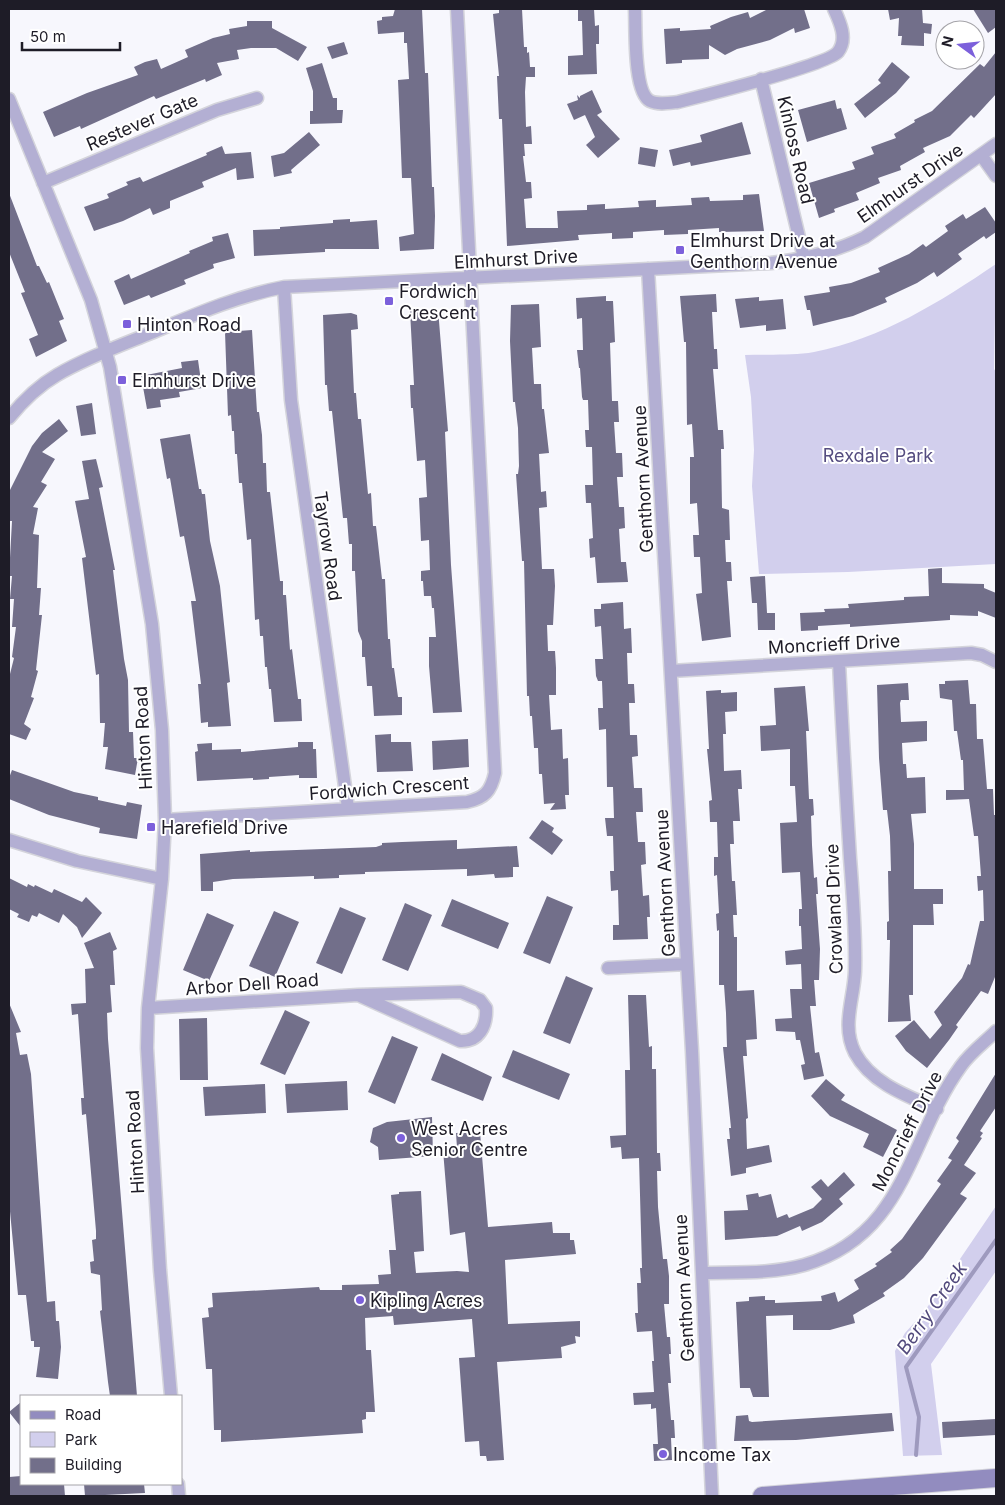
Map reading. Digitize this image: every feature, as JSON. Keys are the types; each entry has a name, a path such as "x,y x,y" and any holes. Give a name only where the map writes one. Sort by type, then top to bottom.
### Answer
{"main road":[{"path":"762,1496 996,1478"}],"street":[{"name":"Fordwich Crescent","path":"165,820 467,802 487,794 493,783 495,773 457,9"},
{"path":"635,9 638,78 643,93 650,101 665,104 678,102 825,60 837,53 843,43 842,28 834,9"},
{"name":"Kinloss Road","path":"761,79 804,258"},
{"name":"Restever Gate","path":"43,183 217,110 257,98"},
{"name":"Hinton Road","path":"9,99 91,300 107,351 152,624 162,730 165,820 162,879 148,1008 147,1048 160,1270 171,1395"},
{"name":"Elmhurst Drive","path":"9,418 36,390 56,375 107,351 218,306 258,292 284,287 470,279 771,262 804,258 842,248 865,237 996,144"},
{"path":"981,155 996,176"},
{"name":"Genthorn Avenue","path":"648,269 687,964 712,1496"},
{"name":"Tayrow Road","path":"284,287 291,400 348,808"},
{"name":"Moncrieff Drive","path":"671,671 971,654 982,655 996,662"},
{"name":"Crowland Drive","path":"839,662 854,928 855,973 848,1016 849,1033 854,1051 864,1068 880,1081 937,1109"},
{"path":"9,840 77,861 162,879"},
{"path":"608,968 687,964"},
{"name":"Arbor Dell Road","path":"148,1008 358,995 461,992 480,1000 483,1004 486,1012 484,1026 478,1036 470,1042 460,1041 358,995"},
{"name":"Moncrieff Drive","path":"702,1273 782,1270 805,1265 847,1246 867,1230 887,1208 962,1064 996,1031"}],"green space":[{"name":"Rexdale Park","path":"996,264 994,369 996,372 996,564 848,572 759,574 752,486 754,450 751,397 745,355 814,352 863,338 931,305"},
{"path":"996,1206 996,1271 931,1364 942,1455 903,1456 895,1351 905,1333 924,1312"}],"building":[{"path":"395,9 422,9 425,73 428,73 432,187 434,187 434,249 400,251 399,237 414,234 411,178 402,178 398,80 409,79 407,43 404,43 404,32 378,34 377,21 382,20 382,17 393,16"},
{"path":"499,9 522,9 524,47 527,47 527,53 529,52 530,67 535,67 535,77 526,77 525,92 526,127 531,126 532,144 524,144 525,156 523,156 526,182 531,182 532,198 524,199 526,228 558,228 557,211 587,210 587,205 605,204 605,209 639,207 638,201 656,200 656,207 692,205 691,198 709,197 710,201 743,200 743,195 759,194 764,231 719,232 719,228 688,230 688,234 664,235 664,230 633,232 633,238 612,239 612,233 578,235 579,240 507,246 502,119 499,119 497,76 499,76 493,14 499,13"},
{"path":"578,9 594,9 595,26 599,25 599,44 596,44 597,74 568,75 568,56 583,55 582,21 578,21"},
{"path":"768,9 804,9 810,28 795,33 794,28 770,40 737,49 725,55 709,45 709,59 682,60 682,63 666,64 664,29 680,28 680,31 711,29 710,26 731,17 748,12 750,18"},
{"path":"888,9 922,9 923,23 932,24 931,34 924,33 924,46 901,45 902,36 898,36 899,18 890,20"},
{"path":"973,9 996,9 996,27 988,33 985,28 985,20 980,20"},
{"path":"247,21 272,21 272,28 307,47 298,61 276,48 237,50 239,59 217,63 222,75 206,82 205,79 156,99 154,96 81,129 80,126 54,137 43,112 87,93 138,75 134,67 145,62 157,59 161,69 188,57 185,50 213,38 230,34 229,29 247,26"},
{"path":"344,42 348,54 332,59 327,47"},
{"path":"996,52 996,94 974,118 971,115 950,136 923,148 925,152 900,166 901,170 878,178 880,183 856,193 859,200 834,209 835,212 819,218 809,183 855,169 852,162 874,154 871,147 896,138 894,134 915,122 914,120 932,111 974,70 985,70 985,66"},
{"path":"892,62 910,77 896,93 865,118 854,104 881,83 878,80"},
{"path":"322,63 333,98 337,98 337,110 343,110 342,123 310,124 310,111 313,111 313,91 306,68"},
{"path":"592,90 602,112 597,115 620,139 598,158 586,145 595,137 585,115 574,120 567,104 578,100 577,95 580,98 580,96"},
{"path":"835,100 837,109 841,108 847,129 807,142 798,110"},
{"path":"742,122 751,154 691,166 690,162 673,166 669,150 702,142 700,135"},
{"path":"309,132 320,145 291,170 292,173 274,177 271,156 284,153"},
{"path":"222,146 225,154 251,152 254,178 237,180 236,168 202,182 204,187 170,201 170,208 153,215 150,208 123,221 94,231 84,207 109,198 107,194 128,185 126,182 140,177 143,182 207,155 206,153"},
{"path":"640,147 658,150 655,167 638,164"},
{"path":"9,193 37,266 39,266 47,283 49,282 64,319 59,321 67,341 36,357 29,339 38,335 21,293 25,292 9,252"},
{"path":"985,207 996,223 996,232 986,239 984,236 958,254 962,259 937,277 934,272 917,283 885,298 887,302 853,316 813,326 810,310 807,310 804,296 830,292 829,287 851,283 880,272 878,268 909,254 923,244 926,247 948,231 945,226 963,214 966,219"},
{"path":"350,219 350,222 377,220 379,249 325,249 325,252 254,256 253,230 333,223 333,220"},
{"path":"228,233 235,258 213,264 214,268 184,280 186,284 151,298 149,295 124,305 114,281 129,274 131,279 190,253 189,251 213,241 212,237"},
{"path":"716,294 717,312 712,312 714,349 717,349 718,369 713,369 718,430 723,430 724,449 721,449 722,508 729,510 730,540 725,540 726,562 731,562 732,581 727,581 731,637 702,641 696,594 702,593 700,557 694,557 693,535 699,535 697,503 690,504 690,457 694,457 692,424 687,425 686,342 684,342 680,296"},
{"path":"606,296 606,301 613,301 615,342 610,343 612,401 618,401 619,422 614,422 616,453 622,453 623,477 617,477 619,507 624,507 625,528 619,529 621,562 626,562 628,582 597,583 595,557 590,558 589,539 593,538 591,503 586,503 585,485 593,485 592,447 586,447 585,430 589,430 588,400 583,400 582,397 577,350 583,350 582,318 577,319 576,298"},
{"path":"759,297 759,301 783,299 786,329 766,331 766,325 740,328 735,299"},
{"path":"539,304 541,347 532,348 534,384 541,384 542,409 544,409 549,453 539,454 541,492 546,491 547,507 539,508 542,569 554,569 555,586 553,625 547,625 548,651 555,651 556,668 556,695 549,695 551,730 562,729 563,759 568,758 569,795 565,795 566,809 550,810 555,803 544,804 542,774 539,774 538,748 534,748 532,716 530,716 529,696 527,696 524,561 522,561 516,474 518,474 519,466 518,428 515,402 513,402 510,341 511,305"},
{"path":"438,309 448,431 445,432 451,565 462,712 433,713 429,666 429,637 436,637 434,608 432,608 431,596 424,596 423,581 421,581 421,571 430,570 429,540 421,541 419,498 427,497 425,460 417,461 413,408 411,408 410,385 414,385 410,311"},
{"path":"351,313 357,315 358,329 351,330 354,393 356,393 358,419 361,419 368,494 371,493 373,526 376,526 382,579 385,579 388,639 390,639 392,668 394,668 398,697 402,697 402,715 374,716 372,686 367,686 365,657 362,657 362,641 358,631 355,571 352,571 352,544 349,544 347,518 343,518 332,411 329,411 327,385 325,385 323,315"},
{"path":"252,330 257,412 259,412 262,435 263,463 266,463 267,492 270,492 280,581 283,581 283,595 286,595 290,650 292,649 298,699 301,699 302,721 274,722 271,689 269,689 267,667 265,667 263,636 260,636 259,619 255,620 251,539 247,540 242,483 239,483 231,415 228,416 225,332"},
{"path":"198,360 202,388 179,392 180,397 160,400 161,407 147,409 141,376 182,368 181,362"},
{"path":"92,403 96,434 81,436 76,406"},
{"path":"59,419 68,431 42,452 55,459 41,482 47,485 33,507 38,508 33,534 39,535 37,588 41,588 39,615 42,615 36,670 38,671 31,697 34,698 24,724 31,729 26,740 9,734 9,678 14,658 12,657 16,627 12,627 14,599 10,599 12,576 9,576 12,521 9,521 9,492 32,446 42,433"},
{"path":"190,434 199,489 201,489 202,494 205,494 210,541 220,586 230,682 227,683 231,726 208,727 208,722 201,723 198,684 201,684 191,601 196,601 184,536 180,537 170,478 167,479 160,439"},
{"path":"96,459 103,487 99,488 115,570 113,570 128,680 129,732 133,732 134,758 138,758 135,775 105,769 108,747 103,747 105,723 100,723 99,674 96,675 82,558 86,557 75,501 89,499 82,461"},
{"path":"942,568 942,583 984,584 984,588 996,593 996,618 978,611 978,616 950,615 950,620 850,627 850,624 818,626 818,630 801,631 800,613 825,612 824,609 849,608 848,604 904,600 904,597 929,596 928,569"},
{"path":"765,576 767,613 775,613 775,630 758,630 757,603 752,603 750,577"},
{"path":"623,602 624,629 631,628 632,653 627,653 628,684 634,684 635,703 629,703 630,735 637,735 638,756 632,757 634,788 642,788 643,812 636,812 638,842 645,842 646,864 641,865 643,896 649,895 650,917 647,917 648,939 613,940 613,925 619,925 618,890 611,891 610,871 614,871 613,836 607,836 605,818 614,818 613,787 607,787 606,729 599,730 598,708 603,708 602,681 598,681 596,676 595,659 603,659 601,626 595,627 594,609 601,609 601,604"},
{"path":"968,680 970,704 976,704 977,739 983,739 987,789 993,789 994,815 996,815 995,977 988,994 981,991 956,1025 958,1027 949,1040 927,1068 906,1051 895,1036 914,1020 930,1039 942,1025 934,1012 962,978 968,964 970,965 980,921 984,921 983,890 978,891 977,876 981,876 978,836 974,836 969,799 946,800 946,790 964,790 963,760 961,760 957,731 954,731 952,700 940,698 939,684 945,684 945,681"},
{"path":"908,683 909,700 901,700 900,703 901,722 927,721 927,741 902,743 903,764 906,764 907,778 925,777 926,813 911,814 914,844 914,889 943,889 943,904 933,904 934,925 913,925 913,995 909,995 911,1021 888,1022 890,940 887,940 887,922 889,921 888,871 891,871 890,836 887,810 883,810 879,758 877,685"},
{"path":"805,686 809,731 806,731 809,799 813,799 814,815 811,816 812,845 814,878 817,877 818,894 816,894 820,949 819,980 814,980 816,1006 810,1006 815,1053 819,1052 824,1076 804,1080 801,1065 805,1064 800,1040 796,1040 795,1032 776,1031 775,1019 792,1018 790,989 802,989 801,964 786,965 785,951 802,949 801,926 799,926 799,909 802,909 800,872 782,873 780,823 797,822 795,786 790,786 790,749 761,751 760,726 776,725 774,688"},
{"path":"721,690 721,693 737,692 737,711 725,712 726,734 723,734 724,771 741,770 742,789 738,789 740,821 733,821 734,844 730,844 732,881 735,881 737,915 733,915 734,937 737,937 737,991 754,990 756,1020 757,1039 746,1040 747,1056 743,1056 748,1118 746,1119 747,1149 769,1145 772,1162 746,1168 746,1173 731,1176 727,1139 730,1139 729,1128 731,1128 723,1047 727,1047 726,1013 724,985 719,985 719,930 717,931 716,914 719,913 717,875 714,876 714,857 718,857 717,822 710,822 709,801 712,800 707,749 709,749 706,691"},
{"path":"391,734 391,742 411,742 413,771 377,772 375,735"},
{"path":"468,739 469,767 433,770 432,741"},
{"path":"298,742 313,742 313,749 316,749 317,778 299,778 299,775 253,780 253,778 197,781 195,752 198,751 197,744 212,743 212,750 241,749 241,752 298,747"},
{"path":"12,770 74,792 98,797 98,800 126,806 127,802 142,805 137,839 99,833 100,828 49,815 9,799 9,778"},
{"path":"542,820 554,828 552,832 563,840 552,855 529,838"},
{"path":"457,840 457,849 517,846 519,867 513,867 513,877 495,878 494,874 467,876 467,869 365,872 365,874 339,875 339,878 314,879 314,876 233,879 213,882 213,891 201,891 200,854 250,850 250,852 376,847 382,845 382,843"},
{"path":"9,878 27,887 28,884 34,887 35,885 52,893 54,889 82,902 86,897 102,913 82,938 77,927 63,914 59,923 39,913 37,917 32,915 29,922 17,917 19,914 9,909"},
{"path":"547,896 573,907 550,964 523,953"},
{"path":"452,899 509,923 498,949 441,926"},
{"path":"405,903 432,915 408,971 382,960"},
{"path":"340,907 366,918 342,974 316,963"},
{"path":"274,911 299,922 275,977 249,966"},
{"path":"207,913 234,925 209,981 183,970"},
{"path":"110,932 117,949 113,951 115,985 110,985 112,1012 107,1013 108,1039 137,1395 110,1395 100,1311 102,1310 100,1275 91,1273 90,1262 94,1261 92,1240 96,1239 96,1231 86,1114 82,1115 81,1098 84,1098 78,1014 72,1015 71,1004 86,1003 85,969 94,968 84,943"},
{"path":"566,976 593,988 570,1044 543,1033"},
{"path":"628,995 646,995 649,1047 652,1046 652,1069 656,1069 657,1153 660,1153 661,1171 657,1171 658,1207 663,1259 667,1259 669,1276 669,1304 664,1304 667,1337 670,1337 671,1354 669,1354 671,1383 668,1383 671,1420 674,1420 675,1438 671,1438 672,1460 654,1461 653,1444 658,1444 656,1408 651,1409 651,1404 634,1405 633,1393 654,1392 652,1361 654,1361 652,1331 637,1332 635,1313 638,1313 637,1283 641,1283 640,1268 642,1268 639,1158 622,1159 621,1147 611,1148 610,1136 626,1135 625,1070 630,1070"},
{"path":"9,1003 21,1032 16,1033 20,1055 27,1054 31,1074 47,1302 55,1301 56,1321 59,1321 61,1347 58,1379 36,1377 40,1347 34,1347 34,1341 31,1341 26,1295 18,1295 9,1201"},
{"path":"285,1010 310,1022 285,1075 260,1064"},
{"path":"207,1018 208,1080 180,1080 179,1019"},
{"path":"392,1036 418,1047 395,1104 368,1092"},
{"path":"513,1050 570,1074 559,1100 502,1077"},
{"path":"442,1053 492,1077 483,1101 431,1080"},
{"path":"996,1073 996,1107 980,1131 983,1133 980,1137 982,1138 964,1165 976,1173 960,1194 967,1198 923,1258 904,1278 883,1293 885,1296 853,1315 855,1323 830,1330 793,1330 793,1315 766,1316 769,1397 753,1397 750,1388 740,1388 736,1302 749,1301 749,1297 765,1296 765,1300 775,1300 775,1303 822,1301 821,1296 835,1292 838,1302 859,1289 854,1280 877,1266 875,1264 892,1252 890,1250 902,1239 941,1184 937,1181 952,1160 948,1158 959,1141 956,1138"},
{"path":"826,1079 845,1095 841,1100 897,1130 883,1157 863,1147 869,1134 830,1116 811,1096"},
{"path":"347,1081 348,1110 287,1113 285,1084"},
{"path":"265,1084 266,1113 205,1116 203,1087"},
{"name":"West Acres Senior Centre","path":"432,1117 433,1156 379,1160 378,1147 370,1142 373,1128 387,1122"},
{"name":"Kipling Acres","path":"480,1132 488,1227 552,1222 553,1233 570,1233 570,1240 574,1240 576,1254 505,1260 508,1324 580,1321 580,1337 575,1336 576,1343 561,1347 562,1358 497,1362 504,1460 487,1461 486,1456 480,1456 479,1441 465,1442 459,1358 475,1357 472,1319 394,1325 393,1316 365,1318 366,1350 371,1350 375,1412 366,1412 366,1419 362,1420 363,1433 221,1442 221,1430 214,1430 212,1369 206,1369 202,1318 209,1317 208,1308 213,1307 212,1293 319,1287 320,1290 342,1290 342,1285 379,1284 378,1275 391,1274 389,1250 396,1250 391,1195 399,1194 399,1192 421,1191 424,1251 414,1252 416,1273 469,1272 465,1232 450,1235 443,1150 457,1148 456,1133"},
{"path":"844,1172 855,1185 839,1199 843,1204 822,1222 802,1231 800,1226 777,1236 725,1240 724,1211 748,1210 746,1195 758,1193 759,1197 771,1194 777,1218 787,1214 789,1218 813,1208 822,1199 811,1187 821,1179 828,1187"},
{"path":"20,1403 20,1426 9,1412"},
{"path":"892,1413 894,1431 796,1440 734,1441 736,1416 748,1415 749,1421 752,1422"},
{"path":"996,1419 996,1435 943,1438 942,1422"},
{"path":"20,1476 20,1485 64,1485 65,1496 9,1496 9,1477"},
{"path":"84,1485 144,1485 145,1493 85,1496"}],"waterway":[{"name":"Berry Creek","path":"916,1455 919,1417 906,1367 996,1240"}],"place":[{"name":"Elmhurst Drive at Genthorn Avenue","path":"680,250"},
{"name":"Fordwich Crescent","path":"389,301"},
{"name":"Hinton Road","path":"127,324"},
{"name":"Elmhurst Drive","path":"122,380"},
{"name":"Harefield Drive","path":"151,827"},
{"name":"West Acres Senior Centre","path":"401,1138"},
{"name":"Kipling Acres","path":"360,1300"},
{"name":"Income Tax","path":"663,1454"}]}
